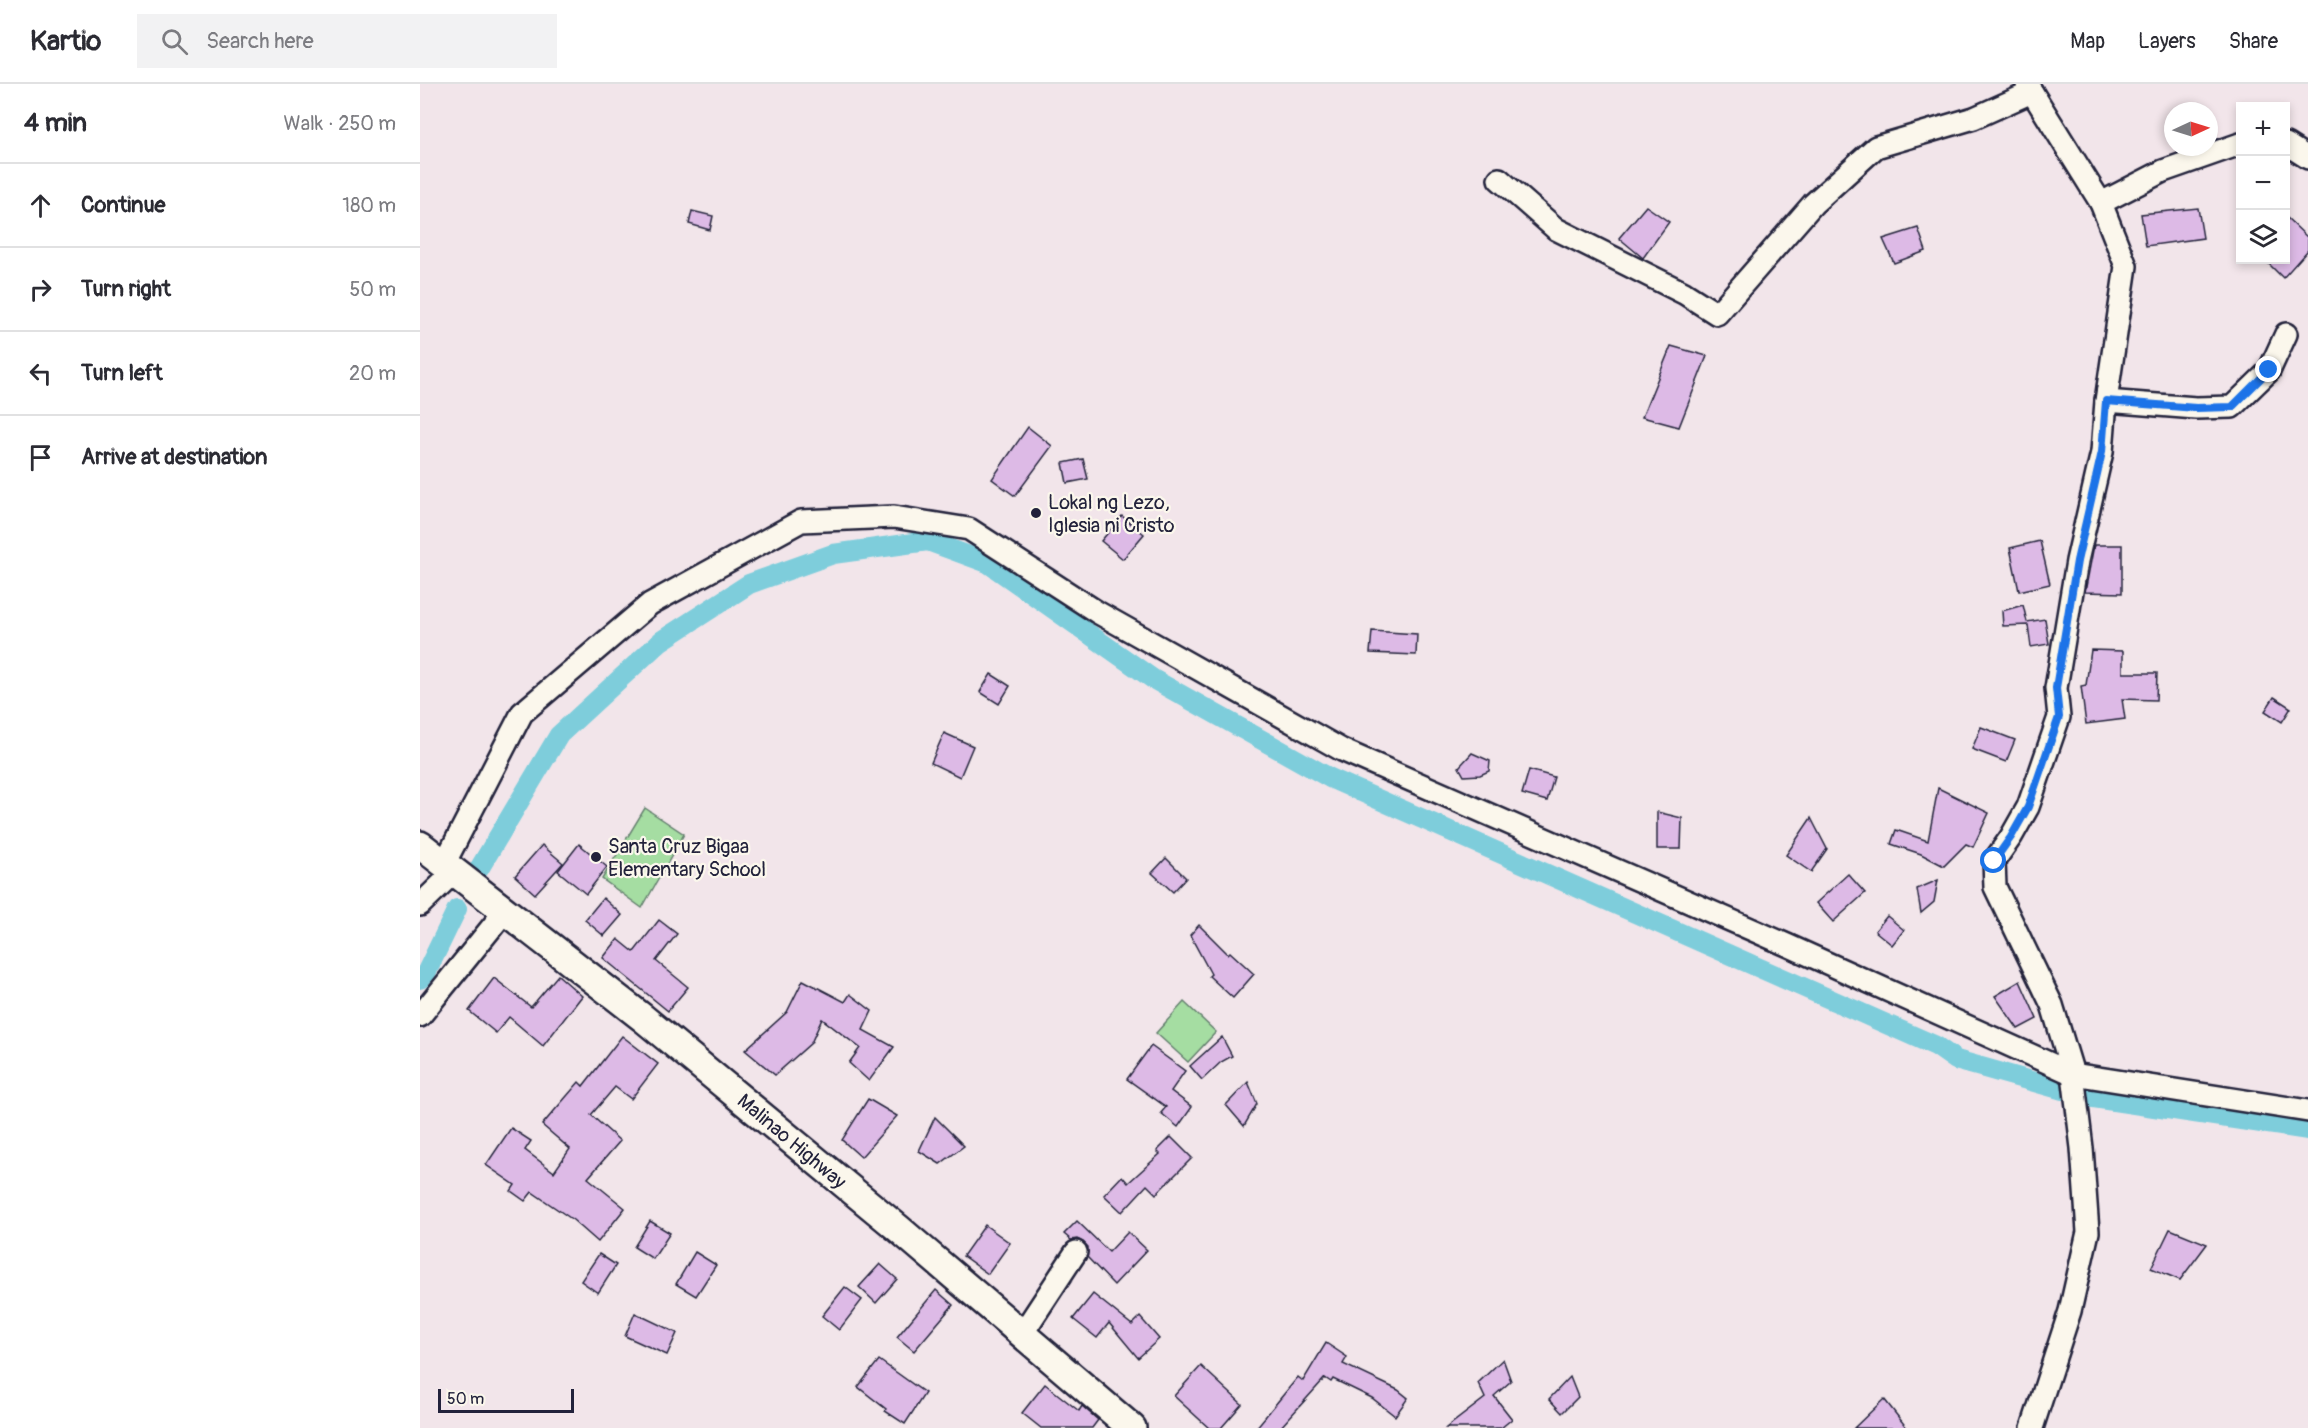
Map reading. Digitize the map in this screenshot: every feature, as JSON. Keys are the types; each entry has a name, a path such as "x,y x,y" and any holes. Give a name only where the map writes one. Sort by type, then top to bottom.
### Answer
{"main road":[{"name":"Malinao Highway","path":"420,845 644,1018 899,1229 1132,1428"}],"street":[{"path":"1499,179 1556,229 1684,293 1717,314 1813,204 1876,147 1974,118 2030,88 2102,203 2126,266 2106,401 2102,452 2077,561 2056,688 2059,717 2028,807 1994,861 1995,886 2052,1005 2073,1074 2082,1148 2088,1232 2070,1311 2032,1428"},
{"path":"2102,203 2163,171 2236,146"},
{"path":"2290,147 2308,158"},
{"path":"2106,401 2196,408 2232,407 2269,370 2286,334"},
{"path":"420,905 449,868 522,713 650,604 801,520 894,517 969,529 1097,612 1342,750 1787,945 2073,1074 2308,1111"},
{"path":"420,1016 505,911"},
{"path":"1022,1334 1076,1252"}],"green space":[{"path":"645,808 684,834 642,908 602,879"},
{"path":"1184,1002 1216,1032 1188,1062 1156,1033"}],"building":[{"path":"1646,206 1669,222 1643,258 1619,238"},
{"path":"2198,208 2203,238 2146,246 2141,214"},
{"path":"692,211 713,216 710,230 689,224"},
{"path":"2290,221 2308,238 2308,250 2283,278 2269,264 2290,264"},
{"path":"1918,228 1926,251 1894,263 1883,239"},
{"path":"1671,346 1707,356 1679,427 1642,417"},
{"path":"1028,427 1052,446 1015,496 992,479"},
{"path":"1083,459 1088,479 1067,483 1063,463"},
{"path":"1122,516 1144,534 1123,559 1101,541"},
{"path":"2040,541 2050,584 2019,591 2010,548"},
{"path":"2094,545 2122,545 2122,593 2085,592"},
{"path":"2023,605 2027,622 2045,619 2049,644 2031,647 2028,625 2003,626 2002,611"},
{"path":"1372,631 1417,634 1416,655 1370,653"},
{"path":"2091,650 2123,651 2123,673 2157,673 2156,700 2122,699 2125,719 2086,724 2081,686 2086,685"},
{"path":"991,674 1010,686 999,704 980,692"},
{"path":"2274,697 2291,708 2282,722 2265,711"},
{"path":"1981,727 2015,740 2006,762 1972,749"},
{"path":"944,733 973,746 960,777 931,763"},
{"path":"1472,753 1490,761 1489,771 1480,775 1464,776 1459,767"},
{"path":"1529,770 1554,777 1547,801 1522,794"},
{"path":"1938,788 1989,813 1973,847 1966,844 1944,866 1921,854 1891,844 1896,830 1928,841"},
{"path":"1657,812 1682,818 1681,849 1657,849"},
{"path":"1811,818 1827,849 1811,872 1786,855"},
{"path":"579,844 607,867 586,894 558,871"},
{"path":"542,845 563,863 535,894 515,876"},
{"path":"1166,858 1186,878 1173,892 1152,873"},
{"path":"1848,874 1865,893 1833,922 1816,903"},
{"path":"1938,880 1934,902 1921,913 1917,889"},
{"path":"603,898 622,915 604,936 585,920"},
{"path":"1887,916 1904,930 1892,945 1875,931"},
{"path":"659,920 677,934 656,961 688,987 668,1011 603,958 618,939 634,952"},
{"path":"1199,925 1228,954 1230,952 1254,974 1233,998 1209,976 1211,974 1190,935"},
{"path":"558,975 582,996 543,1046 509,1017 496,1033 469,1011 494,978 531,1007"},
{"path":"803,980 845,1002 850,994 872,1011 863,1030 894,1047 869,1081 849,1063 860,1048 822,1019 811,1043 775,1075 745,1050 787,1012"},
{"path":"2020,981 2037,1019 2018,1029 1995,996"},
{"path":"622,1036 658,1064 631,1099 615,1087 591,1115 620,1141 588,1178 625,1208 598,1242 573,1220 532,1192 525,1201 511,1191 515,1185 486,1165 511,1128 531,1141 525,1150 554,1172 570,1149 542,1125 579,1082 583,1086"},
{"path":"1222,1037 1232,1056 1221,1062 1202,1080 1190,1066"},
{"path":"1151,1046 1185,1071 1171,1091 1192,1107 1178,1127 1161,1113 1166,1107 1127,1079"},
{"path":"1248,1082 1257,1104 1244,1126 1226,1105"},
{"path":"868,1099 897,1116 861,1157 842,1140"},
{"path":"935,1117 964,1146 940,1164 919,1151"},
{"path":"1171,1137 1192,1158 1156,1194 1147,1185 1122,1212 1104,1195 1122,1176 1128,1183 1160,1154 1157,1151"},
{"path":"650,1221 670,1233 653,1259 634,1247"},
{"path":"1077,1221 1109,1252 1128,1232 1147,1250 1114,1285 1087,1257 1088,1247 1083,1242 1077,1239 1071,1240 1064,1234"},
{"path":"985,1225 1010,1243 988,1274 963,1256"},
{"path":"2170,1229 2207,1244 2180,1280 2151,1268"},
{"path":"695,1252 716,1265 696,1296 676,1284"},
{"path":"599,1254 616,1265 598,1293 581,1281"},
{"path":"880,1264 897,1279 876,1303 859,1287"},
{"path":"845,1287 862,1300 839,1330 822,1316"},
{"path":"936,1290 953,1305 914,1351 897,1337"},
{"path":"1093,1294 1132,1325 1140,1317 1159,1339 1138,1358 1109,1323 1097,1338 1073,1319"},
{"path":"635,1313 677,1333 667,1355 625,1336"},
{"path":"1326,1343 1347,1357 1343,1364 1398,1390 1408,1398 1395,1416 1372,1398 1333,1379 1331,1382 1325,1378 1280,1428 1256,1428 1298,1377 1303,1381"},
{"path":"1503,1359 1511,1381 1494,1396 1512,1419 1501,1428 1446,1428 1485,1398 1478,1383"},
{"path":"879,1360 925,1393 905,1424 885,1411 886,1409 858,1387"},
{"path":"1201,1366 1242,1404 1221,1428 1209,1428 1174,1396"},
{"path":"1570,1377 1578,1397 1562,1413 1549,1399"},
{"path":"1045,1384 1079,1411 1082,1406 1098,1420 1092,1428 1041,1428 1022,1413"},
{"path":"1884,1399 1907,1428 1854,1428"}],"waterway":[{"path":"479,869 559,735 661,641 749,584 833,554 928,541 988,563 1153,679 1330,778 1936,1046 1956,1060 2063,1090"},
{"path":"420,979 426,973 457,909"},
{"path":"2087,1097 2308,1130"}],"place":[{"name":"Lokal ng Lezo, Iglesia ni Cristo","path":"1036,513"},
{"name":"Santa Cruz Bigaa Elementary School","path":"596,857"}],"route":[{"path":"1994,861 2028,807 2059,717 2056,688 2077,561 2102,452 2106,401 2196,408 2232,407 2269,370"}]}
